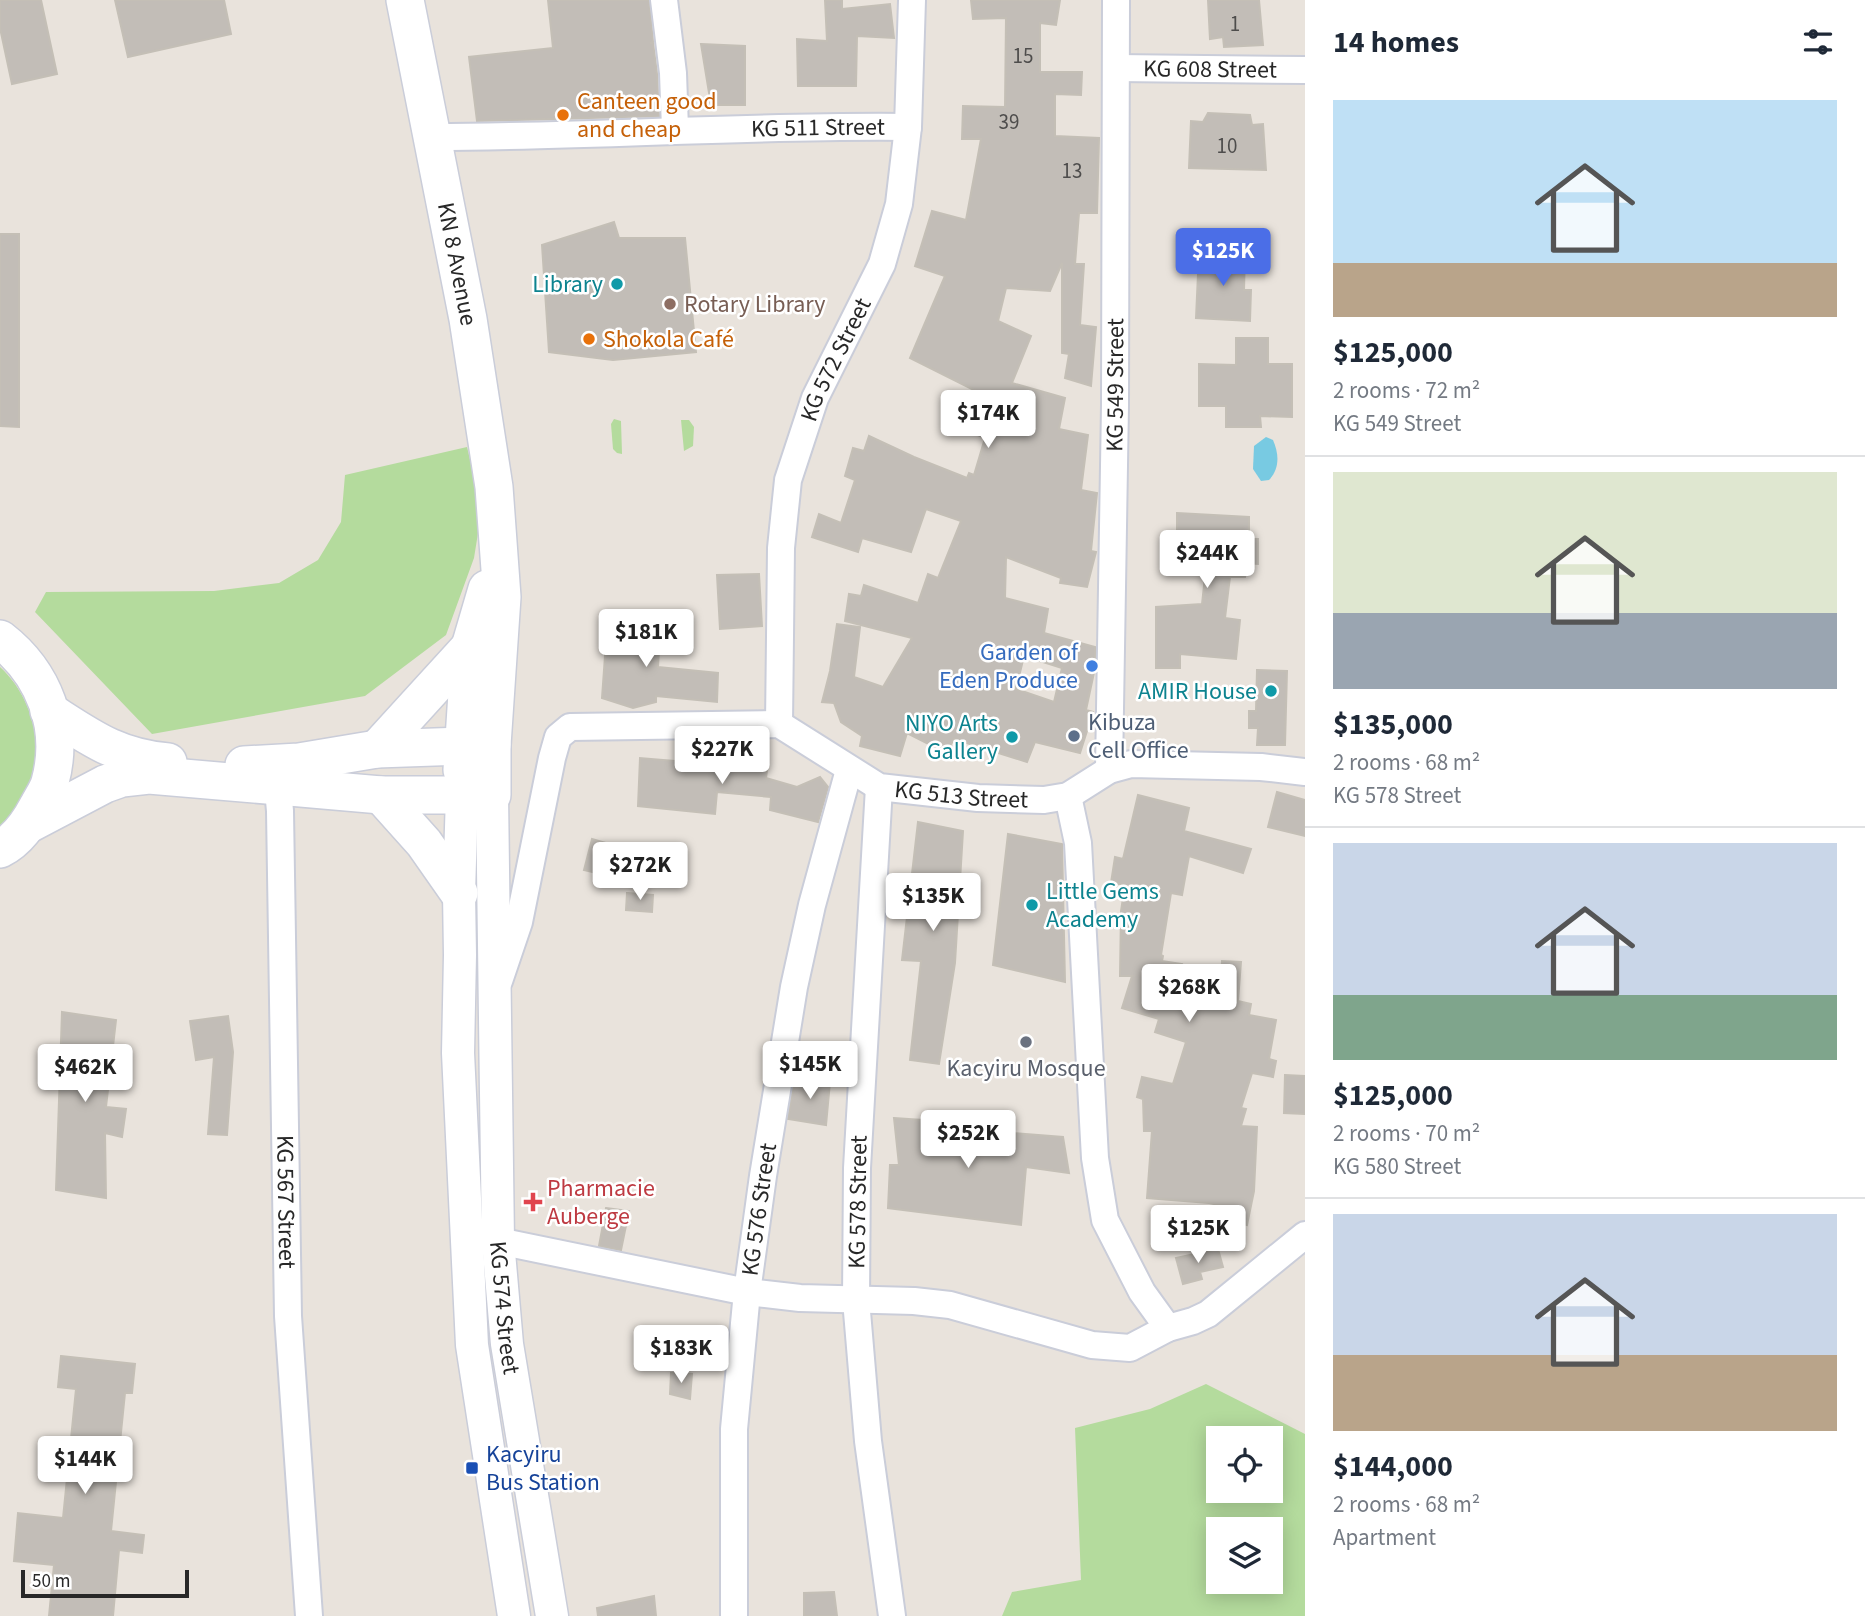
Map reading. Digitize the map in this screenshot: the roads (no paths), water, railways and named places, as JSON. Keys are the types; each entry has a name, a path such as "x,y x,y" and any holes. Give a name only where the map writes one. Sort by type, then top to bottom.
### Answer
{"main road":[{"name":"KN 8 Avenue","path":"405,0 484,411 499,530 502,597 477,746"},
{"name":"KN 8 Avenue","path":"477,746 470,647 499,530"},
{"path":"0,639 20,654 44,692 55,737 50,783 9,843"},
{"path":"377,750 470,647"},
{"path":"9,843 105,784 122,778 149,775 276,776 341,757 377,750 477,746 477,795 381,795 276,776 145,760 99,743 49,711"},
{"path":"381,795 424,843 458,893"}],"street":[{"path":"664,0 673,73 675,129"},
{"name":"KG 572 Street","path":"779,724 781,548 788,480 815,398 882,264 899,204 908,127 912,0"},
{"name":"KG 549 Street","path":"1108,770 1115,405 1116,0"},
{"name":"KG 608 Street","path":"1116,68 1305,70"},
{"name":"KG 511 Street","path":"433,136 547,136 675,129 821,126 908,127"},
{"name":"KG 513 Street","path":"779,724 879,787 978,798 1044,800 1068,796 1108,770 1131,764 1261,767 1305,772"},
{"name":"KG 574 Street","path":"494,996 519,922 558,737 570,727 585,725 779,724"},
{"name":"KG 576 Street","path":"734,1616 734,1429 747,1292 793,987 849,770"},
{"name":"KG 567 Street","path":"276,776 280,811 288,1316 309,1616"},
{"name":"KG 578 Street","path":"879,787 857,1168 856,1300 868,1441 892,1616"},
{"path":"477,795 458,893 458,1053 472,1345 514,1616"},
{"name":"KG 574 Street","path":"477,795 494,996 498,1241 507,1344 552,1616"},
{"path":"1068,796 1077,844 1095,1158 1105,1220 1142,1292 1168,1328"},
{"path":"498,1241 747,1292 800,1298 914,1301 950,1306 1092,1345 1130,1348 1168,1328 1208,1314 1305,1235"},
{"path":"472,1345 507,1344"}],"water":[{"path":"1266,437 1273,440 1277,461 1269,480 1261,481 1253,469 1254,446"}],"place":[{"name":"Canteen good and cheap","path":"563,115"},
{"name":"Library","path":"617,284"},
{"name":"Rotary Library","path":"670,304"},
{"name":"Shokola Café","path":"589,339"},
{"name":"Garden of Eden Produce","path":"1092,666"},
{"name":"AMIR House","path":"1271,691"},
{"name":"Kibuza Cell Office","path":"1074,736"},
{"name":"NIYO Arts Gallery","path":"1012,737"},
{"name":"Little Gems Academy","path":"1032,905"},
{"name":"Kacyiru Mosque","path":"1026,1042"},
{"name":"Pharmacie Auberge","path":"533,1202"},
{"name":"Kacyiru Bus Station","path":"472,1468"}]}
